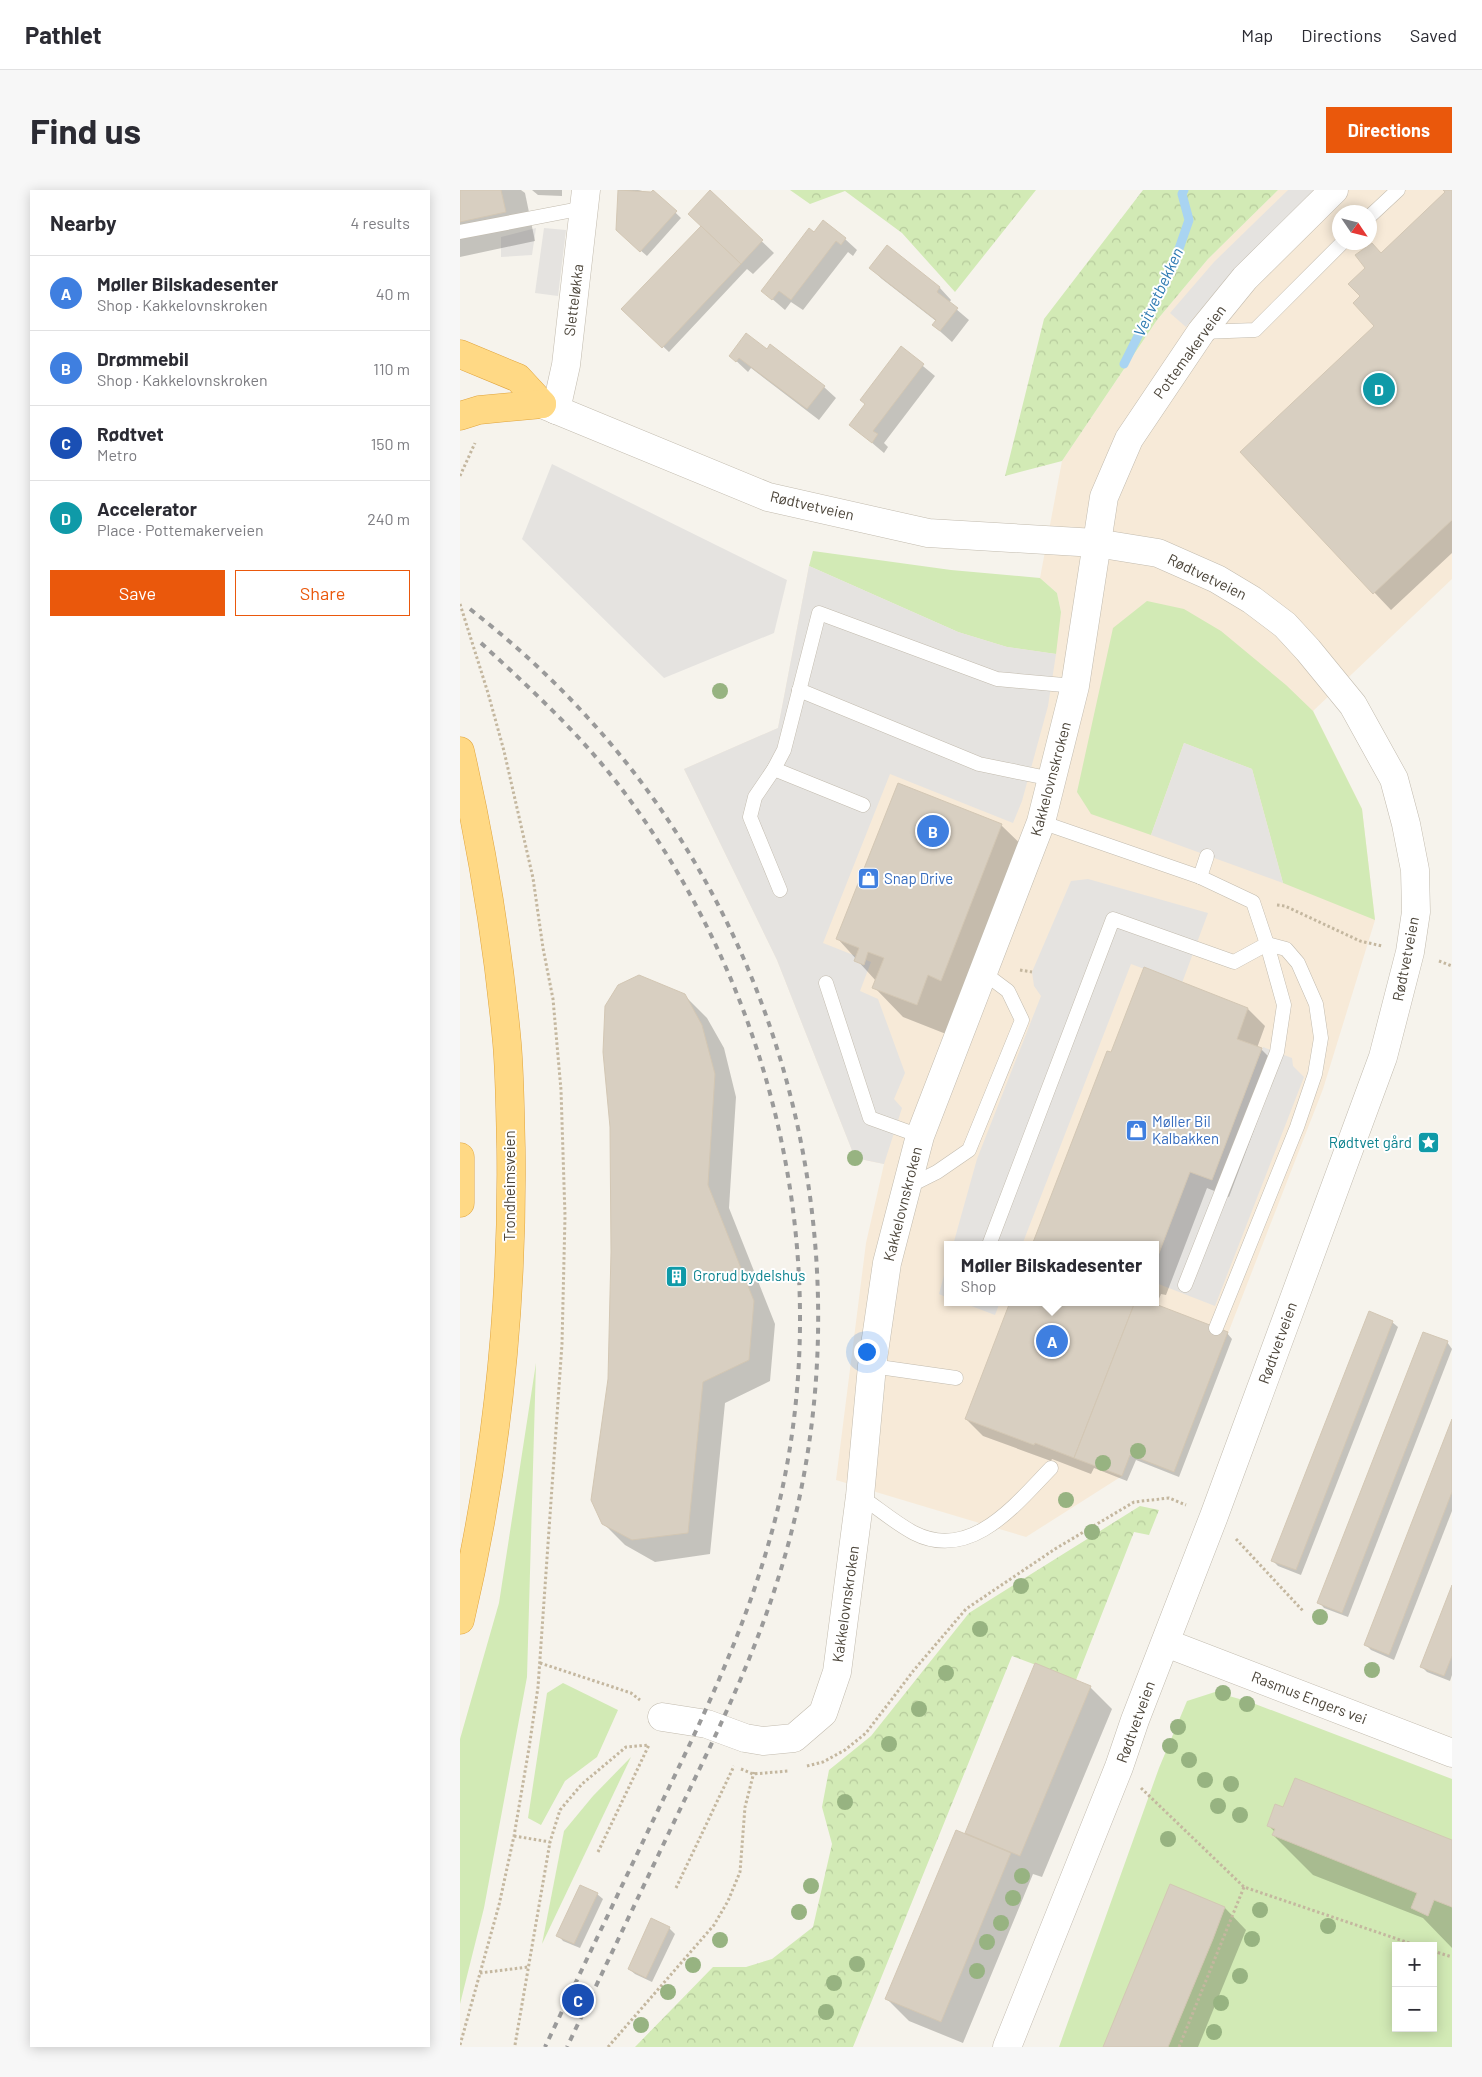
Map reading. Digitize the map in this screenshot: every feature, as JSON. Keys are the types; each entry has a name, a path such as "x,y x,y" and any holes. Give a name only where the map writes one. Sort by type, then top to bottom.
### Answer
{"highway":[{"path":"460,354 518,378 549,407"},
{"path":"460,416 479,410 549,407"},
{"name":"Trondheimsveien","path":"460,752 484,863 498,965 507,1044 511,1188 509,1276 491,1452 480,1526 460,1620"},
{"path":"460,1157 460,1203"}],"street":[{"name":"Pottemakerveien","path":"1096,543 1104,497 1129,439 1201,332 1245,278 1334,190"},
{"name":"Sletteløkka","path":"549,407 566,365 585,199"},
{"name":"Rødtvetveien","path":"549,407 768,497 928,533 1096,543 1158,553 1217,579 1252,600 1285,625 1308,650 1353,705 1394,780 1406,824 1414,870 1416,912 1410,952 1383,1057 1218,1506 1135,1720 1119,1767 1007,2047"},
{"name":"Kakkelovnskroken","path":"662,1717 707,1724 745,1738 763,1741 794,1738 823,1713 837,1672 860,1496 872,1366 888,1263 920,1136 1042,822 1075,686 1092,581 1096,543"},
{"name":"Rasmus Engers vei","path":"1166,1643 1452,1753"}],"lane":[{"path":"1377,210 1398,190"},
{"path":"460,232 585,199"},
{"path":"1201,332 1255,330 1335,250"},
{"path":"780,890 750,817 754,797 774,769 784,750 819,613 997,679 1075,686"},
{"path":"799,690 979,764 1052,779"},
{"path":"774,769 863,805"},
{"path":"1042,822 1200,878 1253,902 1267,944 1284,1005 1277,1052 1185,1285"},
{"path":"1200,878 1208,856"},
{"path":"991,1241 1113,919 1234,962 1267,944 1286,949 1298,964 1316,1004 1321,1038 1315,1074 1297,1127 1216,1328"},
{"path":"907,1188 937,1172 969,1150 1022,1020 1008,991 984,973"},
{"path":"826,983 870,1118 920,1136"},
{"path":"872,1366 956,1378"},
{"path":"860,1496 914,1533 935,1541 957,1540 982,1531 1006,1515 1051,1468"}],"path":[{"path":"460,476 476,440"},
{"path":"460,604 504,751 533,878 543,948 553,999 562,1090 565,1216 562,1344 540,1663 530,1748 514,1836 498,1905 460,2045"},
{"path":"1253,902 1285,906 1360,941 1410,952"},
{"path":"1235,1538 1304,1612"},
{"path":"540,1663 631,1693 662,1717 598,1852"},
{"path":"608,2047 714,1925 728,1901 740,1872 745,1807 763,1741"},
{"path":"676,1888 734,1766"},
{"path":"1119,1767 1244,1887 1406,1942"},
{"path":"515,2045 550,1842"},
{"path":"1178,2047 1244,1887"},
{"path":"1437,1952 1452,1957"},
{"path":"480,1973 528,1967"}],"shaded area":[{"path":"1278,190 1452,190 1452,579 1313,711 1362,809 1375,920 1323,1089 1174,1472 1130,1455 1122,1476 1026,1537 836,1480 866,1243 884,1164 855,1158 777,960 684,769 778,728 809,566 958,632 1061,612 1057,593 1040,578 1062,461 1157,320 1208,259"},
{"path":"1288,190 1316,190 1229,276 1186,327 1170,313 1214,262"},
{"path":"536,228 532,255 501,257 501,237"},
{"path":"544,228 566,230 558,296 535,293"},
{"path":"552,464 787,580 774,633 664,678 522,539"},
{"path":"809,566 958,632 1007,647 1056,654 1048,706 1022,801 1013,823 890,774 823,943 871,962 860,991 878,999 905,1073 894,1099 902,1108 884,1164 855,1158 777,960 684,769 778,728"},
{"path":"1184,743 1252,769 1283,883 1151,835"},
{"path":"1088,879 1208,913 1182,983 1131,964 1024,1241 954,1241 977,1159 1041,996 1034,986 1032,972 1071,881"},
{"path":"1263,1047 1292,1058 1293,1066 1304,1077 1215,1306 1159,1284 1159,1246 1189,1169 1211,1178"},
{"path":"944,1275 944,1296 939,1294"},
{"path":"971,1306 998,1306 995,1315"}],"green space":[{"path":"790,190 1036,190 955,292 902,233 845,191 810,204"},
{"path":"1143,190 1278,190 1208,259 1157,320 1062,461 1005,476 1044,319"},
{"path":"813,551 951,570 1040,578 1057,593 1061,612 1056,654 1007,647 958,632 809,566"},
{"path":"1147,601 1184,609 1221,631 1286,685 1313,711 1362,809 1375,920 1283,883 1252,769 1184,743 1151,835 1091,814 1077,792 1113,628"},
{"path":"536,1363 527,1677 484,1908 460,2004 460,1739 499,1603"},
{"path":"1140,1506 1159,1510 1149,1535 1134,1532 1076,1680 1012,1656 853,2047 635,2047 713,1967 746,1967 772,1959 813,1927 832,1844 822,1807 829,1770 871,1736 969,1613"},
{"path":"563,1683 618,1710 597,1757 565,1781 541,1825 528,1818 547,1693"},
{"path":"1215,1692 1250,1702 1452,1779 1452,2047 1059,2047 1159,1768 1187,1701"},
{"path":"631,1757 542,1944 564,1831 593,1796"}],"building":[{"path":"460,190 501,190 506,212 460,222"},
{"path":"618,190 651,192 653,190 677,211 640,252 616,230"},
{"path":"710,190 763,240 741,264 688,214"},
{"path":"1443,190 1452,190 1452,520 1373,594 1240,452 1374,326 1353,303 1360,296 1348,284 1365,268 1355,255 1362,250 1377,249 1381,253 1445,192"},
{"path":"823,220 846,238 841,245 836,241 791,300 779,291 772,300 761,291 809,228 814,232"},
{"path":"701,226 741,264 662,348 621,309"},
{"path":"887,245 940,287 937,292 958,308 940,331 932,325 936,320 869,268"},
{"path":"746,333 767,349 770,344 825,386 807,409 739,358 736,362 729,356"},
{"path":"901,346 924,364 873,431 878,434 872,443 849,425 865,404 860,400"},
{"path":"898,783 1002,824 941,981 928,975 917,1005 872,988 884,958 868,952 864,965 854,961 859,948 836,939"},
{"path":"1144,967 1248,1008 1237,1039 1262,1048 1212,1180 1190,1172 1159,1253 1159,1241 1034,1241 1107,1051 1111,1052"},
{"name":"Grorud bydelshus","path":"639,975 685,994 702,1025 715,1074 708,1185 754,1301 749,1360 703,1382 688,1533 632,1540 602,1524 591,1500 608,1379 611,1252 610,1127 603,1052 605,1006 618,985"},
{"path":"1159,1305 1228,1332 1174,1472 1130,1455 1122,1476 1074,1458 1133,1306"},
{"path":"1008,1306 1133,1306 1074,1458 965,1419"},
{"path":"1369,1311 1393,1321 1296,1570 1271,1561"},
{"path":"1423,1332 1448,1341 1342,1613 1317,1603"},
{"path":"1452,1419 1452,1492 1389,1655 1364,1645"},
{"path":"1452,1585 1452,1656 1444,1676 1420,1667"},
{"path":"1035,1663 1091,1686 1020,1856 965,1833"},
{"path":"1295,1778 1452,1840 1452,1907 1434,1900 1428,1916 1411,1908 1417,1893 1272,1835 1275,1829 1267,1826 1275,1804 1283,1807"},
{"path":"956,1830 1011,1853 941,2022 885,1999"},
{"path":"1170,1884 1225,1907 1213,1939 1168,2047 1103,2047"},
{"path":"580,1885 598,1893 574,1944 556,1936"},
{"path":"651,1918 670,1927 646,1978 628,1969"}],"waterway":[{"name":"Veitvetbekken","path":"1124,364 1173,266 1189,220 1182,194 1184,190"}],"railway":[{"path":"470,609 531,661 588,718 660,809 719,908 765,1013 797,1123 815,1237 818,1352 805,1466 778,1579 769,1608 723,1719 567,2047"},
{"path":"481,643 589,749 621,788 676,870 722,959 758,1052 783,1148 797,1246 800,1345 790,1444 769,1542 759,1576 720,1677 545,2047"}],"place":[{"name":"Accelerator","path":"1379,389"},
{"name":"Drømmebil","path":"933,831"},
{"name":"Snap Drive","path":"868,879"},
{"name":"Møller Bil Kalbakken","path":"1136,1131"},
{"name":"Rødtvet gård","path":"1428,1143"},
{"name":"Grorud bydelshus","path":"677,1276"},
{"name":"Møller Bilskadesenter","path":"1052,1341"},
{"name":"Rødtvet","path":"578,2000"}]}
